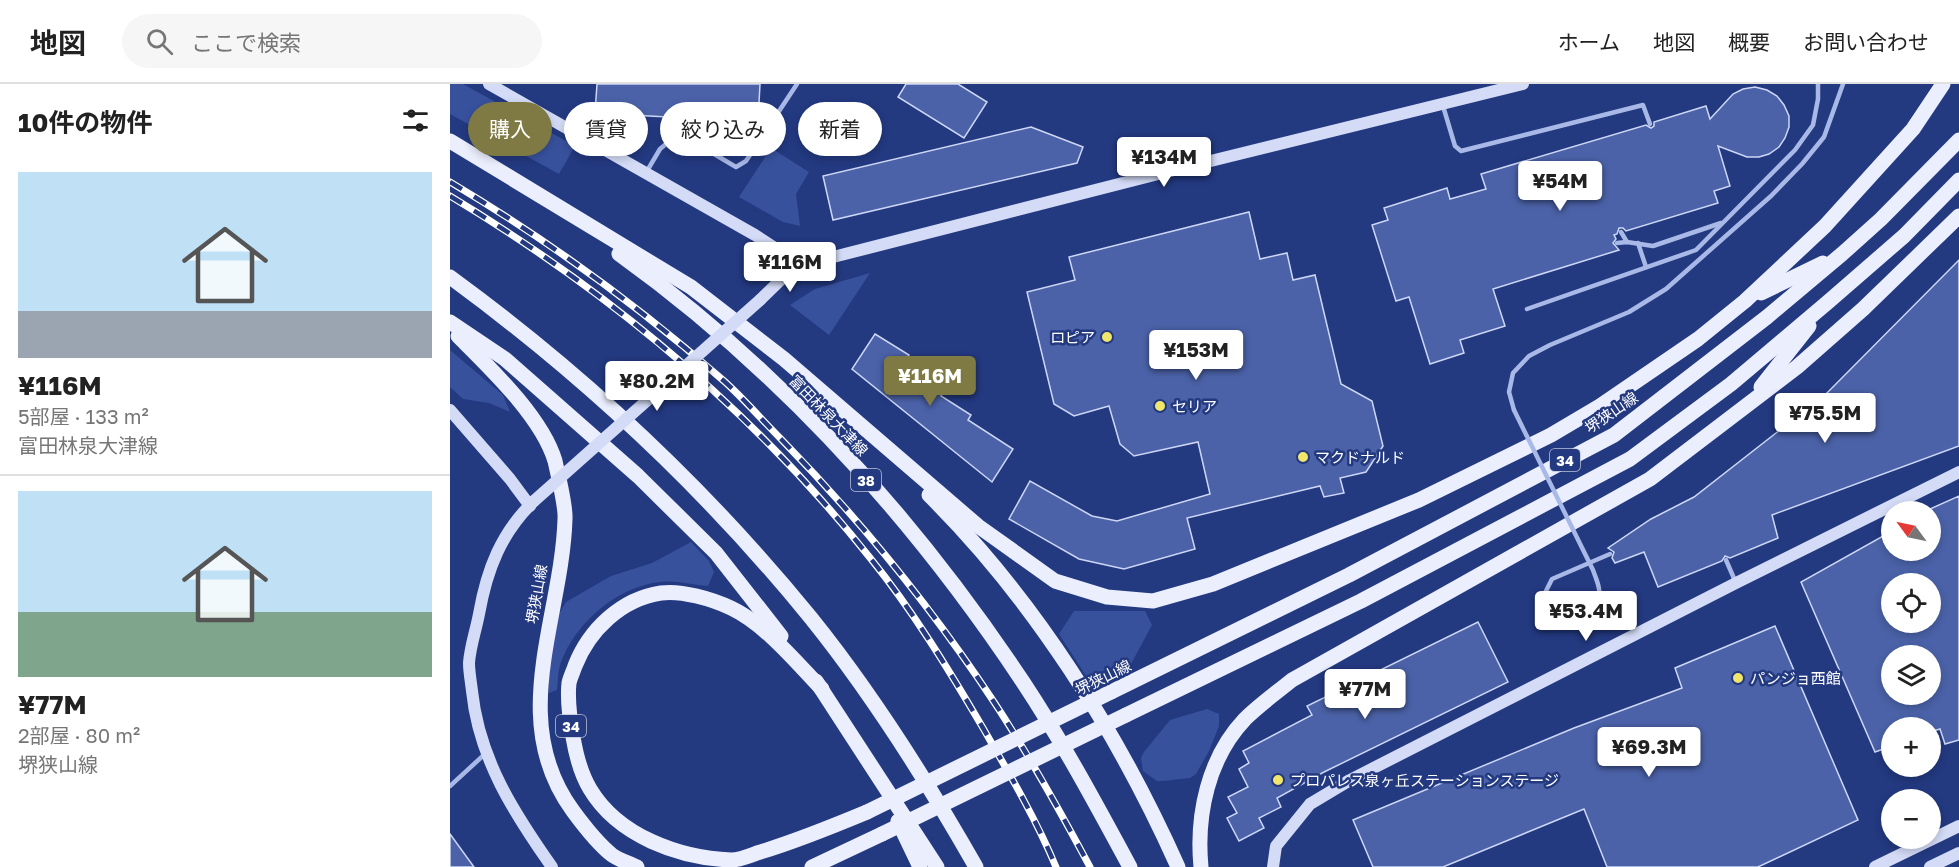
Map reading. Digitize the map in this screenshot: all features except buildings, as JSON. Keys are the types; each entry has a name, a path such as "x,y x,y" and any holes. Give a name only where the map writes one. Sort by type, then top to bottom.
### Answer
{"main road":[{"path":"450,141 691,287 784,359 978,526 1055,581 1107,597 1153,601 1213,584 1419,500 1541,440 1610,399 1698,339 1745,301 1825,226 1913,129 1943,84"},
{"name":"堺狭山線","path":"822,689 760,627 732,608 698,596 661,593 627,604 598,627 580,653 569,682 570,722 577,757 590,789 610,814 635,833 658,844 691,855 733,860 777,847 867,812 1338,580 1614,435 1767,317 1842,254 1881,219 1959,140"},
{"name":"富田林泉大津線","path":"509,176 669,290 748,357 834,444 909,529 975,613 1023,683 1068,755 1130,867"},
{"name":"34","path":"812,867 1361,601 1630,459 1731,384 1828,302 1904,236 1959,180"},
{"path":"1201,867 1198,840 1206,788 1226,743 1245,719 1292,680 1650,479 1797,367 1843,327 1959,216"},
{"path":"1767,317 1825,226"},
{"path":"1745,301 1842,254"},
{"path":"450,277 519,329 593,390 665,458 744,539 812,619 866,691 976,867"},
{"path":"1746,406 1828,302"},
{"path":"450,322 505,359 638,476 708,545 822,689 937,867"},
{"path":"1731,384 1843,327"},
{"name":"堺狭山線","path":"450,328 490,368 538,426 554,460 566,517 560,567 540,677 540,723 548,761 562,796 588,831 613,855 637,867"},
{"path":"841,408 937,503 990,563 1040,626 1084,690 1125,758 1178,867"},
{"path":"870,762 920,867"}],"street":[{"path":"489,84 755,235 798,263"},
{"path":"552,867 518,819 486,753 474,713 469,664 482,596 493,558 507,534 532,503 760,300 798,263 837,256 1524,84"},
{"path":"450,410 532,503"},
{"path":"1274,867 1276,846 1310,804 1350,780 1959,471"},
{"path":"1875,867 1959,826"},
{"path":"1930,867 1959,853"}],"lane":[{"path":"646,173 660,149 672,139 687,138 736,167 746,161 797,84"},
{"path":"1527,309 1696,250 1795,150 1813,125 1818,99 1818,84"},
{"path":"1610,554 1591,562 1581,566 1552,579 1544,595 1548,613 1560,621 1574,625 1587,620 1597,607 1599,590 1593,570 1587,559 1582,549 1514,410 1509,392 1514,373 1529,356 1629,312 1666,289 1771,196 1802,164 1824,137 1843,84"},
{"path":"1443,104 1455,146 1461,151 1643,105 1650,124"},
{"path":"1617,243 1627,242 1653,246 1721,223"},
{"path":"1621,232 1627,242"},
{"path":"1638,243 1646,267"},
{"path":"1726,560 1736,583"},
{"path":"450,786 486,753"}],"shaded area":[{"path":"450,84 463,84 496,102 468,102 468,124 450,114"},
{"path":"552,133 564,140 564,156 569,156 559,174 526,156 552,156"},
{"path":"766,156 784,156 809,172 796,194 800,226 783,222 739,197"},
{"path":"870,273 829,335 790,305 815,289"},
{"path":"450,350 503,395 510,412 489,403 463,399 450,387"},
{"path":"691,542 709,561 714,572 708,586 679,582 645,585 629,591 600,608 577,633 568,647 561,662 557,690 549,693 549,662 559,614 566,602 611,576 652,563"},
{"path":"1074,611 1145,611 1152,625 1131,664 1090,682 1059,634"},
{"path":"1207,709 1219,714 1219,726 1196,774 1190,778 1157,781 1143,771 1141,758 1144,752 1170,720"}],"railway":[{"path":"450,182 522,227 592,275 692,354 731,388 839,501 894,566 970,667 1032,763 1090,867"},
{"path":"450,196 567,273 677,359 729,405 826,505 886,579 944,663 1022,796 1056,867"}],"place":[{"name":"ロピア","path":"1107,337"},
{"name":"セリア","path":"1160,406"},
{"name":"マクドナルド","path":"1303,457"},
{"name":"パンジョ西館","path":"1738,678"},
{"name":"プロパレス泉ヶ丘ステーションステージ","path":"1278,780"}]}
